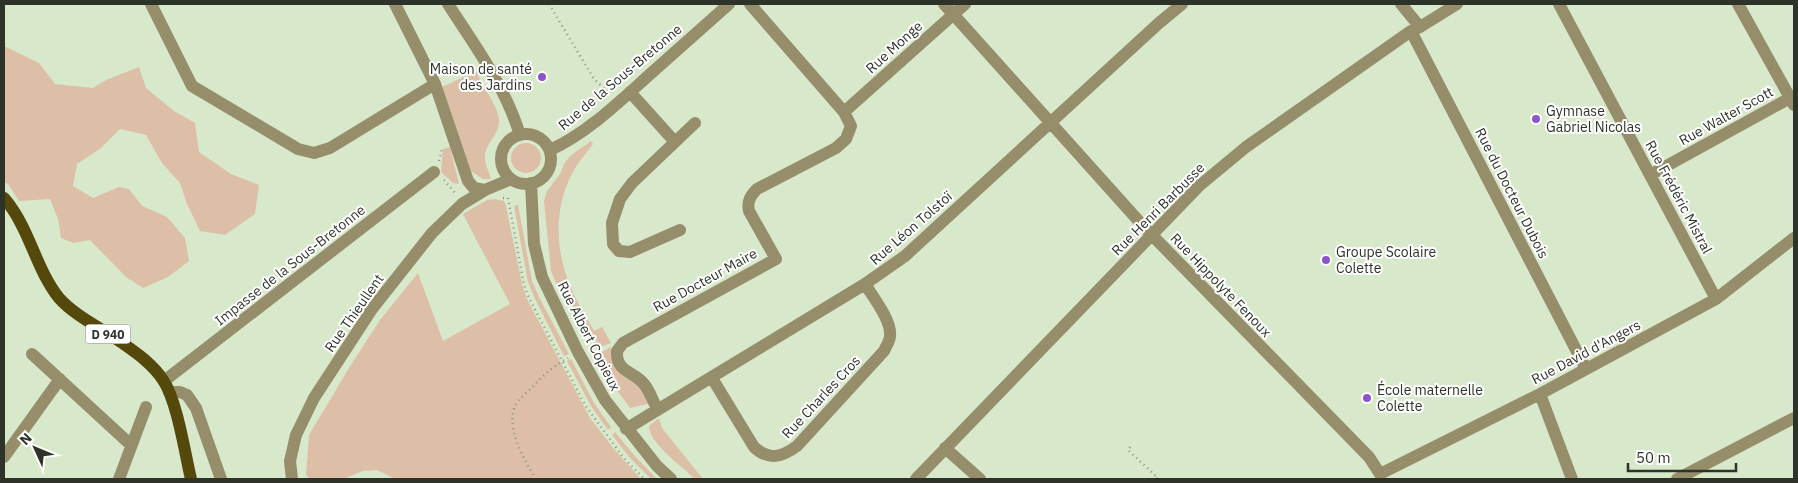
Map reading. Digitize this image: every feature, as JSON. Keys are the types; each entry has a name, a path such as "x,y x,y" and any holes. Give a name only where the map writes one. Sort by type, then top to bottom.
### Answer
{"main road":[{"name":"D 940","path":"4,198 15,211 45,274 60,298 73,310 143,357 167,387 191,479"}],"street":[{"path":"151,4 192,86 298,149 314,153 330,148 435,84"},
{"path":"394,4 435,84 468,181 474,188 485,190"},
{"path":"448,4 498,80 514,113 520,135"},
{"name":"Rue de la Sous-Bretonne","path":"550,150 571,140 617,103 729,4"},
{"path":"750,4 844,112"},
{"name":"Rue Hippolyte Fenoux","path":"944,4 1049,123 1152,235 1369,457 1380,476"},
{"name":"Rue Monge","path":"844,112 965,4"},
{"name":"Rue Léon Tolstoï","path":"626,429 865,284 905,256 1182,4"},
{"name":"Rue du Docteur Dubois","path":"1401,4 1586,369"},
{"name":"Rue Henri Barbusse","path":"916,479 1199,186 1246,147 1415,29 1457,4"},
{"name":"Rue Frédéric Mistral","path":"1559,4 1716,299"},
{"path":"1738,4 1792,101"},
{"path":"630,92 675,142"},
{"name":"Rue Walter Scott","path":"1650,175 1792,101"},
{"name":"Rue Docteur Maire","path":"658,410 644,384 638,378 626,372 618,362 617,351 623,342 776,259 749,211 748,205 751,194 756,189 836,148 846,140 851,126 844,112"},
{"path":"680,230 630,252 619,251 613,244 612,223 620,199 632,183 695,123"},
{"path":"530,134 537,136 547,144 550,150 551,157 548,171 544,176 531,183 524,184 511,178 502,166 503,150 506,143 520,135 530,134"},
{"name":"Impasse de la Sous-Bretonne","path":"167,387 434,172"},
{"name":"Rue Thieullent","path":"292,479 290,461 296,435 314,398 372,309 432,233 464,203 485,190 511,178"},
{"name":"Rue Albert Copieux","path":"531,183 534,244 542,277 578,352 605,400 626,429 657,466 671,479"},
{"name":"Rue David d'Angers","path":"1380,476 1540,394 1716,299 1794,238"},
{"name":"Rue Charles Cros","path":"712,378 760,453 769,456 788,452 797,446 884,351 888,344 890,328 865,284"},
{"path":"32,354 131,445"},
{"path":"4,458 60,379"},
{"path":"167,387 187,395 196,408 221,479"},
{"path":"1540,394 1572,479"},
{"path":"119,479 146,407"},
{"path":"1677,479 1794,418"},
{"path":"945,448 980,479"}],"path":[{"path":"549,4 594,79 617,103"},
{"path":"453,134 444,143 434,172 442,177 464,203"},
{"path":"536,479 524,460 515,436 512,418 517,402 562,361"},
{"path":"1130,447 1128,450 1158,478 1156,479"}],"shaded area":[{"path":"4,46 39,63 55,84 93,88 106,80 139,67 146,88 174,111 195,123 199,152 231,174 259,185 255,214 225,235 200,231 187,204 180,183 162,163 146,135 120,129 101,148 77,164 73,186 93,198 119,187 129,189 142,206 167,217 185,238 189,261 168,277 143,288 126,277 90,240 73,243 61,238 58,219 50,199 19,201 8,184 4,182"},
{"path":"477,71 496,108 499,121 497,131 485,154 485,162 491,179 483,179 471,171 442,87"},
{"path":"591,141 593,144 577,165 569,179 564,194 560,208 559,238 564,268 574,296 594,331 602,327 611,343 596,349 569,299 556,283 551,271 544,201 547,191 560,174 570,156"},
{"path":"526,143 532,144 540,152 540,164 532,172 526,173 520,172 512,164 511,158 512,152 520,144"},
{"path":"450,147 459,184 453,183 441,172 443,149"},
{"path":"487,200 504,201 506,206 522,284 527,299 590,418 641,479 395,479 377,470 363,471 343,479 310,479 306,475 309,435 380,320 418,273 443,341 510,304 463,214"},
{"path":"518,205 532,281 569,354 564,356 528,282 514,206"},
{"path":"611,347 616,367 624,377 641,386 651,403 630,408 619,393 598,354"},
{"path":"571,359 594,403 611,427 608,430 591,406 567,361"},
{"path":"659,418 662,428 703,479 695,479 660,447 654,439 649,426"},
{"path":"615,432 657,479 651,479 630,458 612,435"}],"place":[{"name":"Maison de santé des Jardins","path":"542,77"},
{"name":"Gymnase Gabriel Nicolas","path":"1536,119"},
{"name":"Groupe Scolaire Colette","path":"1326,260"},
{"name":"École maternelle Colette","path":"1367,398"}]}
